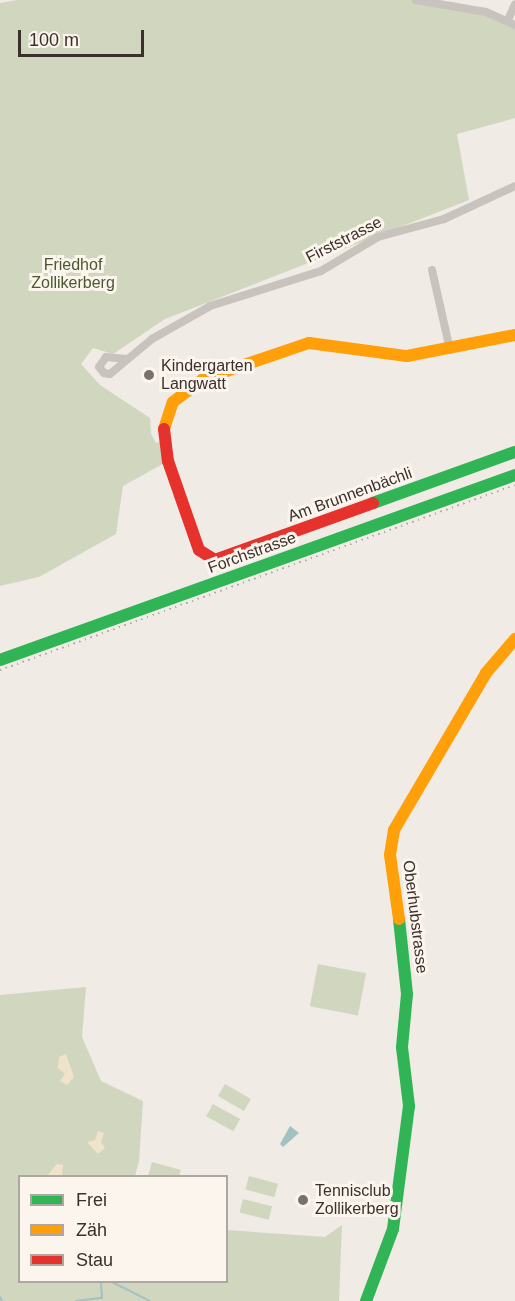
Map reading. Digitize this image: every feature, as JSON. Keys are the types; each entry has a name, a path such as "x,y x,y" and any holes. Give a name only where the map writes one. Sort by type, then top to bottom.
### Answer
{"street":[{"path":"416,0 486,12 511,22 515,3"},
{"name":"Firststrasse","path":"126,359 180,320 210,306 321,272 378,237 444,219 515,186"},
{"path":"432,270 450,350 515,335"},
{"name":"Am Brunnenbächli","path":"450,350 393,356 345,345 309,343 232,367 182,393 167,413 163,441 199,550 211,560 219,559 515,452"},
{"name":"Forchstrasse","path":"0,660 515,475"},
{"name":"Oberhubstrasse","path":"366,1301 393,1229 409,1106 402,1047 407,994 405,956 390,855 394,830 433,770 486,672 515,639"}],"green space":[{"name":"Friedhof Zollikerberg","path":"17,0 416,0 486,12 515,25 515,118 457,134 469,200 165,319 113,354 93,348 81,364 100,385 150,418 151,434 156,443 163,441 168,461 123,486 116,534 39,577 0,586 0,3"},
{"path":"318,964 366,973 358,1016 310,1006"},
{"path":"86,987 82,1037 101,1081 143,1101 139,1161 135,1175 18,1175 18,1283 228,1283 228,1230 325,1237 342,1225 339,1301 0,1301 0,995"},
{"path":"225,1084 251,1099 244,1111 218,1096"},
{"path":"213,1104 240,1119 233,1131 206,1116"},
{"path":"152,1162 181,1170 179,1175 148,1175"},
{"path":"249,1176 278,1184 274,1197 245,1190"},
{"path":"243,1199 272,1206 269,1220 240,1213"}],"sand":[{"path":"66,1054 74,1077 67,1085 60,1081 65,1074 58,1068 59,1057"},
{"path":"98,1131 104,1133 101,1142 105,1148 98,1154 87,1142 95,1140"},
{"path":"57,1164 63,1165 62,1175 48,1175"}],"water":[{"path":"290,1126 299,1133 283,1147 280,1144"}],"waterway":[{"path":"76,1301 102,1298 101,1283"},
{"path":"114,1283 150,1301"},
{"path":"0,1297 2,1301"}],"railway":[{"path":"0,670 515,485"}],"traffic: fast":[{"path":"373,503 515,452"},
{"path":"0,660 515,475"},
{"path":"366,1301 393,1229 409,1106 402,1047 407,994 399,919"}],"traffic: slow":[{"path":"164,429 173,402 203,379 309,343 407,356 515,335"},
{"path":"399,919 390,855 394,830 486,673 515,639"}],"traffic: jam":[{"path":"164,429 168,461 199,550 215,560 373,503"}],"place":[{"name":"Kindergarten Langwatt","path":"149,375"},
{"name":"Tennisclub Zollikerberg","path":"303,1200"}]}
